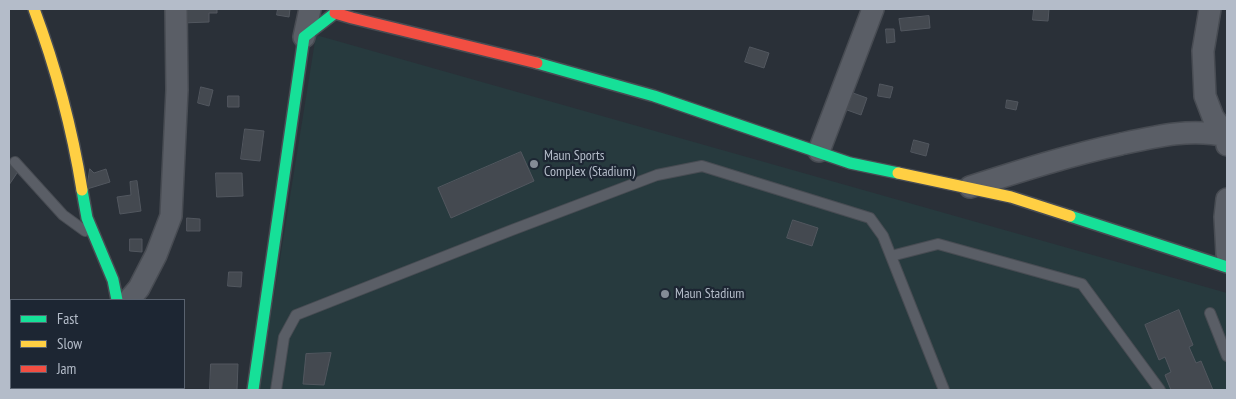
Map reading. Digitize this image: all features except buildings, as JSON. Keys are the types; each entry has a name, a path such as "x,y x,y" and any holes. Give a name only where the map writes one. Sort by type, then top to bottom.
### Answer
{"street":[{"path":"34,9 53,63 75,152 87,218 93,238 112,280 117,299"},
{"path":"129,299 139,288 156,255 171,216 178,90 176,9"},
{"path":"253,390 304,37 310,9"},
{"path":"820,151 873,9"},
{"path":"1210,9 1203,51 1205,96 1213,117 1227,140"},
{"path":"304,37 335,11 414,34 544,65 654,96 820,151 850,163 1011,197 1227,267"},
{"path":"970,187 1048,162 1151,137 1182,132 1204,132 1227,140"},
{"path":"1227,195 1225,217 1227,254"}],"lane":[{"path":"15,162 62,215 93,238"},
{"path":"276,390 284,337 296,315 521,226 657,175 702,166 870,218 883,236 944,390"},
{"path":"891,256 938,244 1082,284 1160,390"},
{"path":"1210,313 1227,356"}],"green space":[{"name":"Maun Sports Complex (Stadium)","path":"316,35 1227,293 1227,390 259,390"}],"traffic: fast":[{"path":"253,390 304,37 335,13"},
{"path":"537,63 654,96 850,163 898,173"},
{"path":"82,190 87,218 113,280 117,299"},
{"path":"1070,216 1227,267"}],"traffic: slow":[{"path":"34,9 62,98 82,190"},
{"path":"898,173 1011,197 1070,216"}],"traffic: jam":[{"path":"336,9 335,13 352,18 537,63"}],"place":[{"name":"Maun Sports Complex (Stadium)","path":"534,164"},
{"name":"Maun Stadium","path":"665,294"}]}
